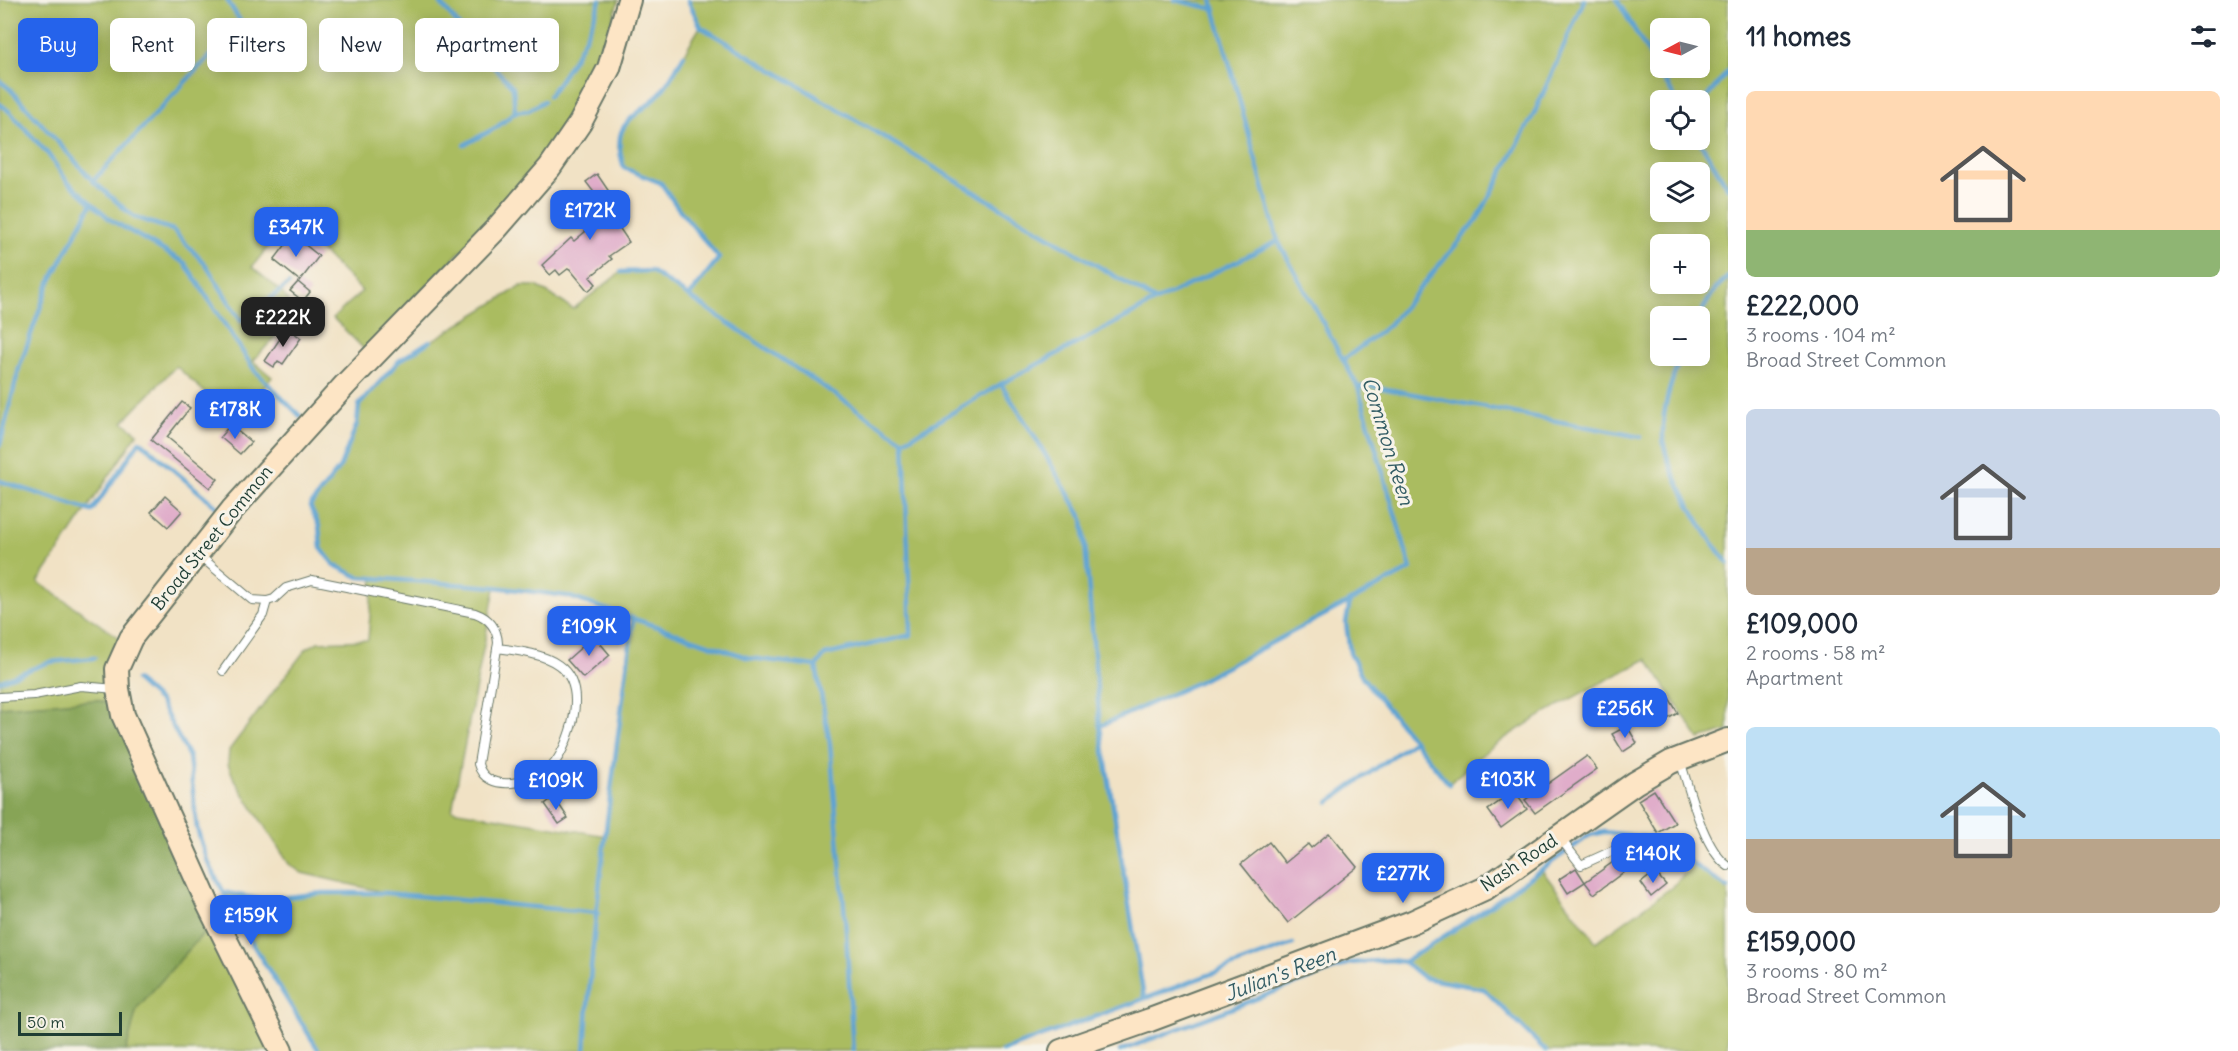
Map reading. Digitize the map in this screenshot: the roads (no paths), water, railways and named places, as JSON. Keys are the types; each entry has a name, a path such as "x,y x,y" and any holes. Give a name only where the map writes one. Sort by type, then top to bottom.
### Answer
{"street":[{"name":"Broad Street Common","path":"281,1051 207,902 123,715 117,669 131,638 196,553 279,456 352,377 497,228 550,167 580,123 609,68 629,0"},
{"name":"Nash Road","path":"1061,1051 1412,922 1486,888 1562,841 1635,783 1679,758 1728,740"}],"lane":[{"path":"196,553 252,600 274,599 286,588 312,580 463,610 480,615 492,623 497,637 497,648 477,764 486,778 500,783 510,783 526,779 551,766 566,741 573,719 575,699 571,680 556,663 537,654 497,648"},
{"path":"223,671 263,615 267,601"},
{"path":"0,697 34,695 81,687 118,689"},
{"path":"1679,758 1703,829 1722,861 1728,866"},
{"path":"1562,841 1581,865 1612,850 1652,863"}],"waterway":[{"path":"93,181 241,22 227,0"},
{"path":"438,0 487,60 513,87 515,112 497,127 464,145"},
{"path":"549,96 579,50 600,0"},
{"path":"688,0 701,27 1156,301"},
{"path":"1175,0 1214,9"},
{"name":"Common Reen","path":"1100,726 1196,683 1411,569 1358,387 1278,241 1212,0"},
{"path":"1343,360 1388,326 1477,220 1534,114 1584,0"},
{"path":"1617,0 1670,90"},
{"path":"684,55 661,92 633,116 622,130 620,152 624,168 661,183 678,208 719,258 689,296"},
{"path":"1710,94 1728,71"},
{"path":"0,81 10,89 93,181 134,217 173,230 206,265 241,321 289,284"},
{"path":"515,112 529,110 544,101"},
{"path":"0,104 48,154 67,181 111,220 185,263 255,371 300,416"},
{"path":"1705,150 1728,188"},
{"path":"0,445 19,368 48,286 92,203"},
{"path":"853,1051 846,930 830,744 816,666 825,655 911,635 904,441 1001,384 1156,301 1278,241"},
{"path":"621,272 651,271 904,441"},
{"path":"1705,306 1715,289 1728,277"},
{"path":"430,341 399,361 359,405 357,424 340,467 310,506 319,526 321,548 334,565 359,577 495,587 567,596 749,658 816,666"},
{"path":"1678,366 1666,405 1663,426 1665,449 1688,502 1709,538 1728,563"},
{"path":"1001,384 1083,519 1100,726 1144,998"},
{"path":"1358,387 1371,386 1641,437"},
{"path":"0,481 92,511 140,441 219,509"},
{"path":"1350,601 1346,623 1350,653 1363,678 1449,784"},
{"path":"585,1051 599,889 633,620"},
{"name":"Julian's Reen","path":"0,681 50,662 95,658"},
{"name":"Julian's Reen","path":"136,680 160,702 189,757 197,828 206,858 239,922 319,1051"},
{"path":"1329,802 1414,741"},
{"name":"Julian's Reen","path":"1120,1051 1350,963 1391,960 1404,962 1477,915 1590,835 1604,832 1654,838 1728,888"},
{"path":"224,892 262,900 323,893 386,893 598,913"},
{"path":"1002,1051 1293,944"},
{"path":"1404,962 1424,978 1484,989 1546,1051"}]}
